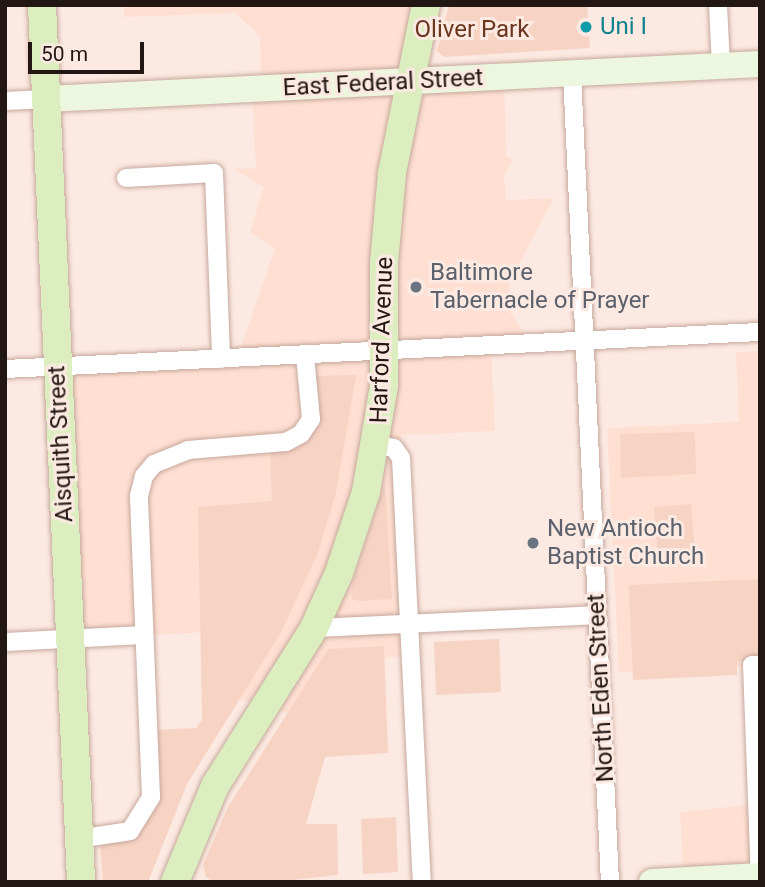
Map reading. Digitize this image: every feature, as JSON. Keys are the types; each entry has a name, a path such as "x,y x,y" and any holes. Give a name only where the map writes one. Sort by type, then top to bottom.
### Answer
{"main road":[{"name":"Aisquith Street","path":"42,5 81,882"},
{"name":"Harford Avenue","path":"174,882 215,786 314,628 354,535 376,445 384,351 387,213 407,82 426,5"}],"street":[{"path":"718,5 721,66"},
{"name":"East Federal Street","path":"5,101 760,64"},
{"name":"North Eden Street","path":"572,74 610,882"},
{"path":"126,178 214,173 220,359"},
{"path":"5,369 760,332"},
{"path":"78,839 131,831 151,797 139,496 144,476 154,464 188,450 286,442 301,434 312,419 305,355"},
{"path":"376,445 394,448 401,458 422,882"},
{"path":"314,628 597,615"},
{"path":"5,642 144,635"},
{"path":"760,665 752,666 760,882"},
{"path":"652,882 760,876"}],"shaded area":[{"path":"124,5 426,5 408,82 504,77 506,156 513,160 504,176 506,200 554,198 509,282 511,313 534,348 491,350 495,431 401,435 411,656 342,660 335,727 233,697 253,629 74,640 62,370 235,364 275,249 250,232 264,187 234,169 256,168 252,88 262,87 260,36 235,13 124,17"},
{"path":"760,351 760,665 619,672 607,428 739,422 736,352"},
{"path":"759,804 760,875 684,882 680,812"}],"green space":[{"name":"Oliver Park","path":"449,5 587,5 590,48 444,57 437,51"},
{"path":"356,375 336,493 318,553 280,634 187,784 148,882 103,882 100,843 136,831 155,730 196,728 202,720 198,507 272,501 270,450 297,445 312,435 316,421 316,376"},
{"path":"695,432 696,474 621,478 620,434"},
{"path":"385,484 392,599 357,601 352,599 351,589"},
{"path":"691,504 696,564 659,567 654,507"},
{"path":"760,579 760,660 737,661 737,675 633,680 629,585"},
{"path":"499,639 501,692 436,695 434,642"},
{"path":"384,646 388,753 325,757 306,824 337,824 338,875 272,882 213,882 206,877 203,865 228,807 328,649"},
{"path":"396,817 398,872 363,874 361,819"}],"place":[{"name":"Uni I","path":"586,27"},
{"name":"Baltimore Tabernacle of Prayer","path":"416,287"},
{"name":"New Antioch Baptist Church","path":"533,543"}]}
